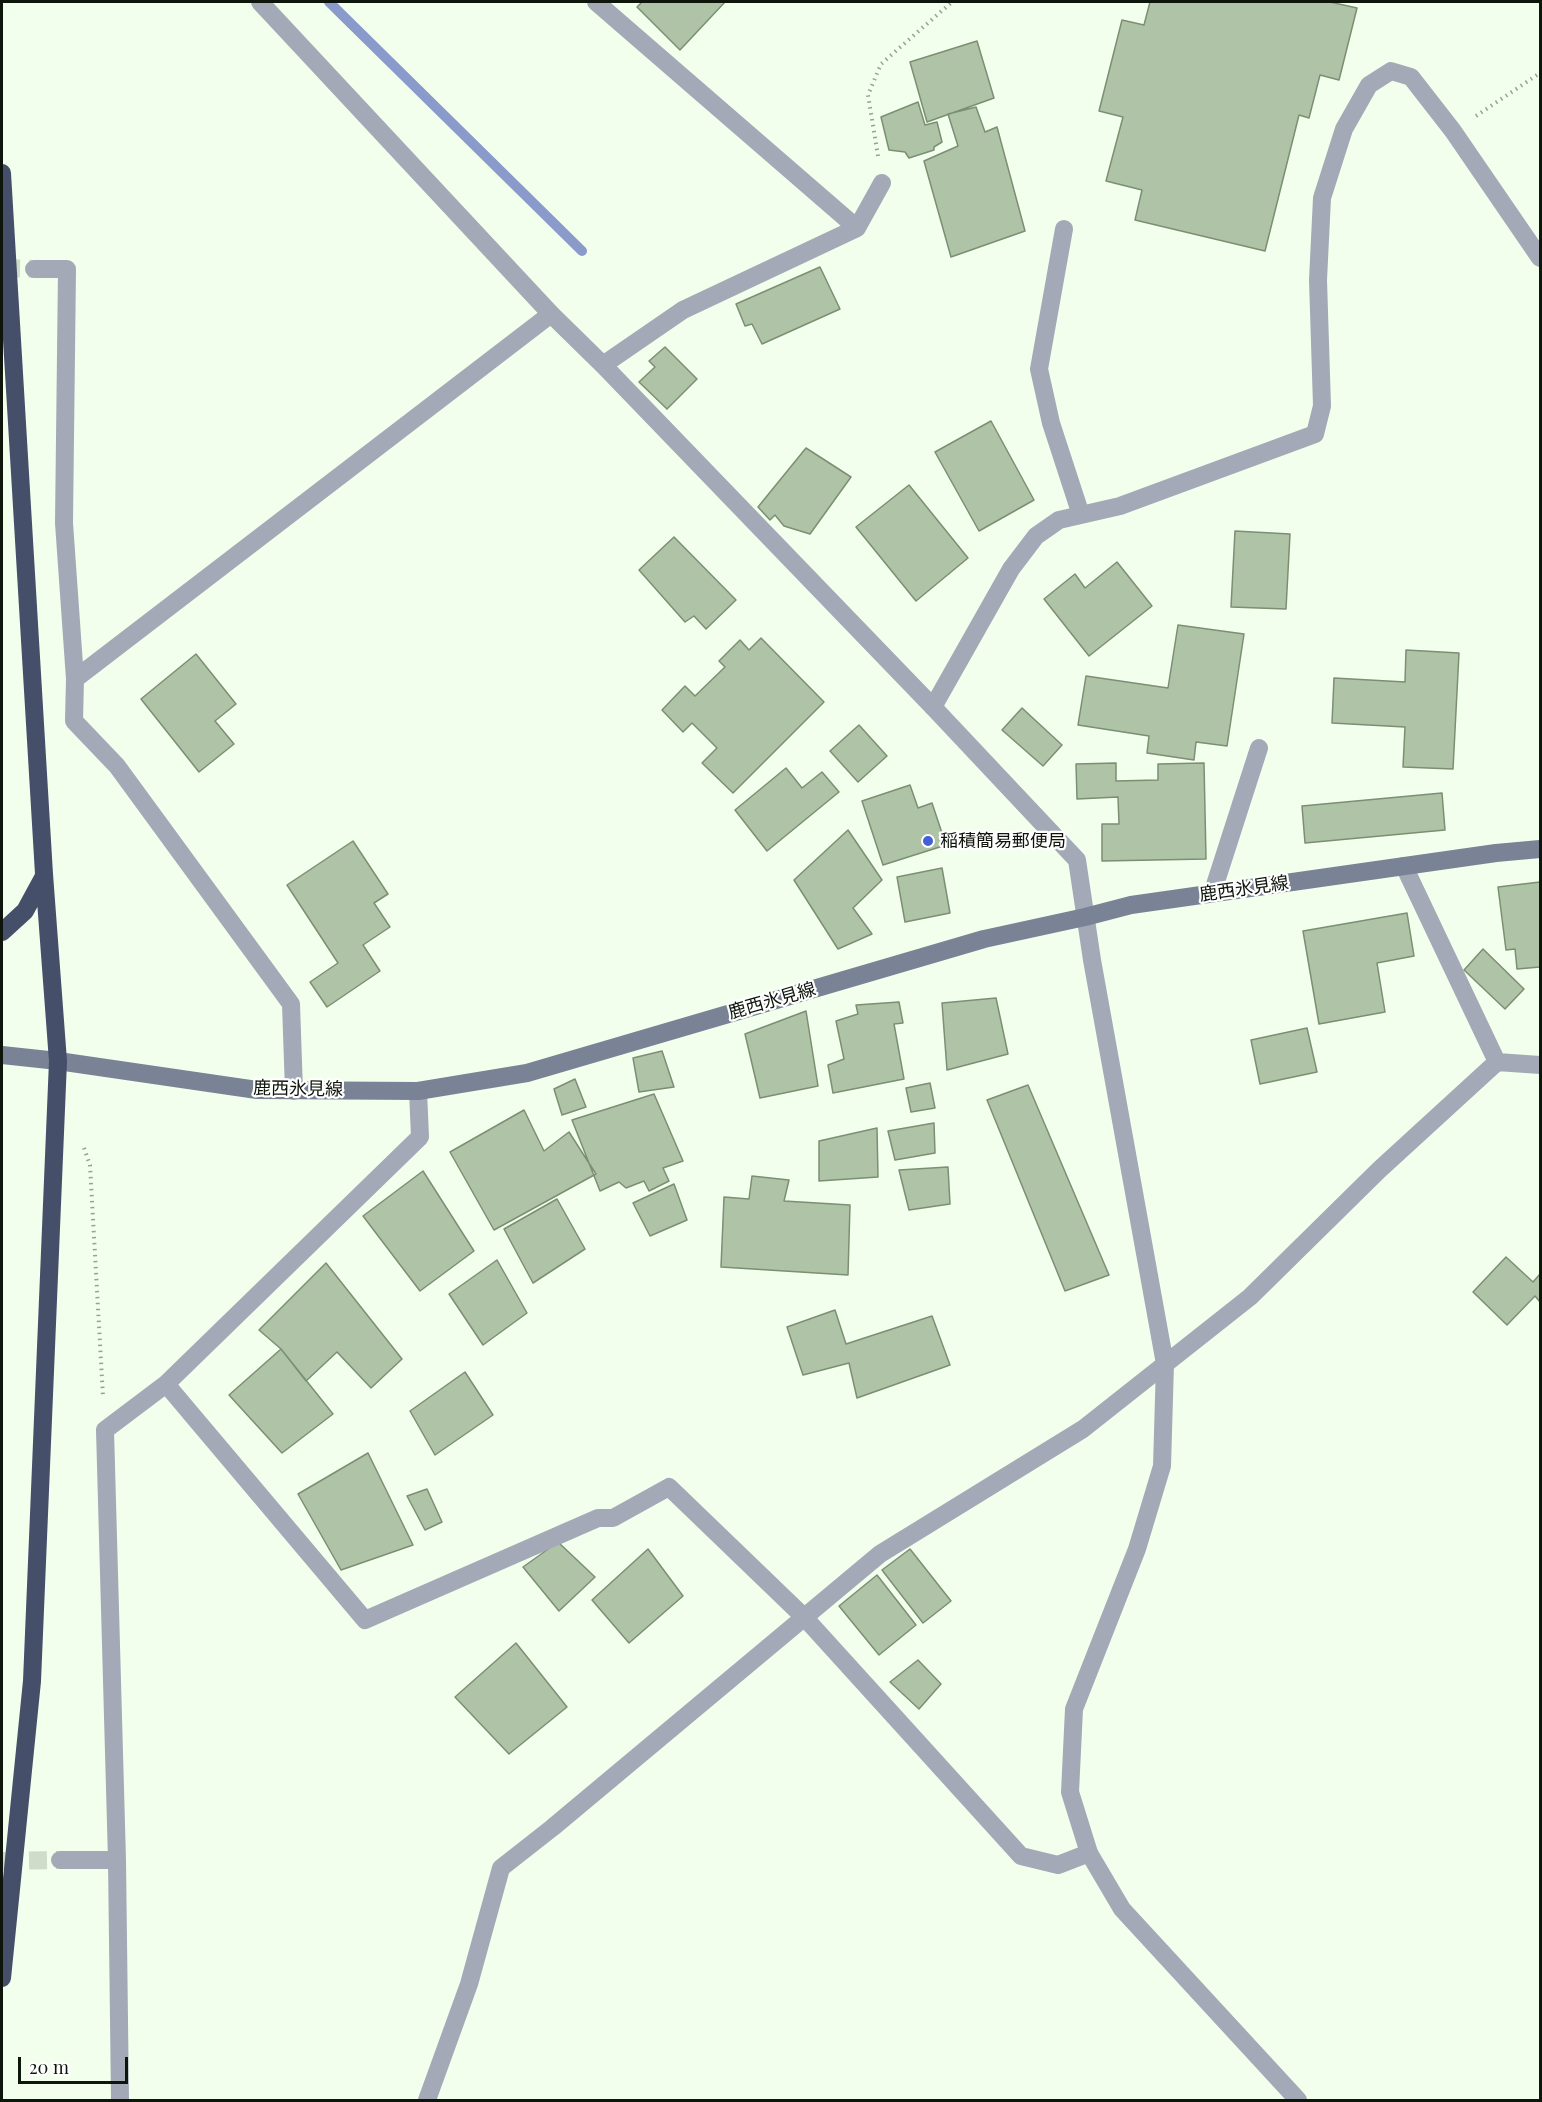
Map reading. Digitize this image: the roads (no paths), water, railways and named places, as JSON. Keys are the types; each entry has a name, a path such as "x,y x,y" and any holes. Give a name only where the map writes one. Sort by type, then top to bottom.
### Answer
{"highway":[{"path":"2,173 44,874 58,1061 32,1681 2,1978"},
{"path":"2,932 25,911 44,874"}],"main road":[{"name":"鹿西氷見線","path":"2,1055 257,1090 418,1091 527,1073 984,939 1131,905 1496,853 1540,849"}],"street":[{"path":"260,2 551,314 933,707 1077,860 1085,917 1165,1364 1162,1466 1137,1549 1074,1709 1070,1792 1089,1853 1122,1909 1298,2100"},
{"path":"596,2 857,228"},
{"path":"933,707 1011,569 1036,536 1059,520 1120,506 1315,434 1322,406 1318,280 1322,198 1344,129 1369,85 1391,70 1411,77 1453,131 1540,258"},
{"path":"603,365 683,310 857,228 882,183"},
{"path":"1064,229 1039,369 1051,423 1082,515"},
{"path":"34,268 67,268 64,523 75,679 74,721 117,766 291,1004 294,1091"},
{"path":"75,679 551,314"},
{"path":"1212,894 1259,748"},
{"path":"1404,866 1497,1062"},
{"path":"427,2100 469,1984 501,1868 880,1554 1083,1429 1250,1297 1379,1170 1497,1062 1540,1065"},
{"path":"120,2100 117,1860 105,1430 166,1384 420,1137 418,1091"},
{"path":"166,1384 365,1620 598,1518 613,1518 669,1487 805,1618 1021,1856 1058,1865 1089,1853"},
{"path":"60,1860 117,1860"}],"waterway":[{"path":"329,2 582,251"}],"tunnel":[{"path":"2,268 34,269"},
{"path":"2,1861 60,1860"}],"place":[{"name":"稲積簡易郵便局","path":"928,841"}]}
